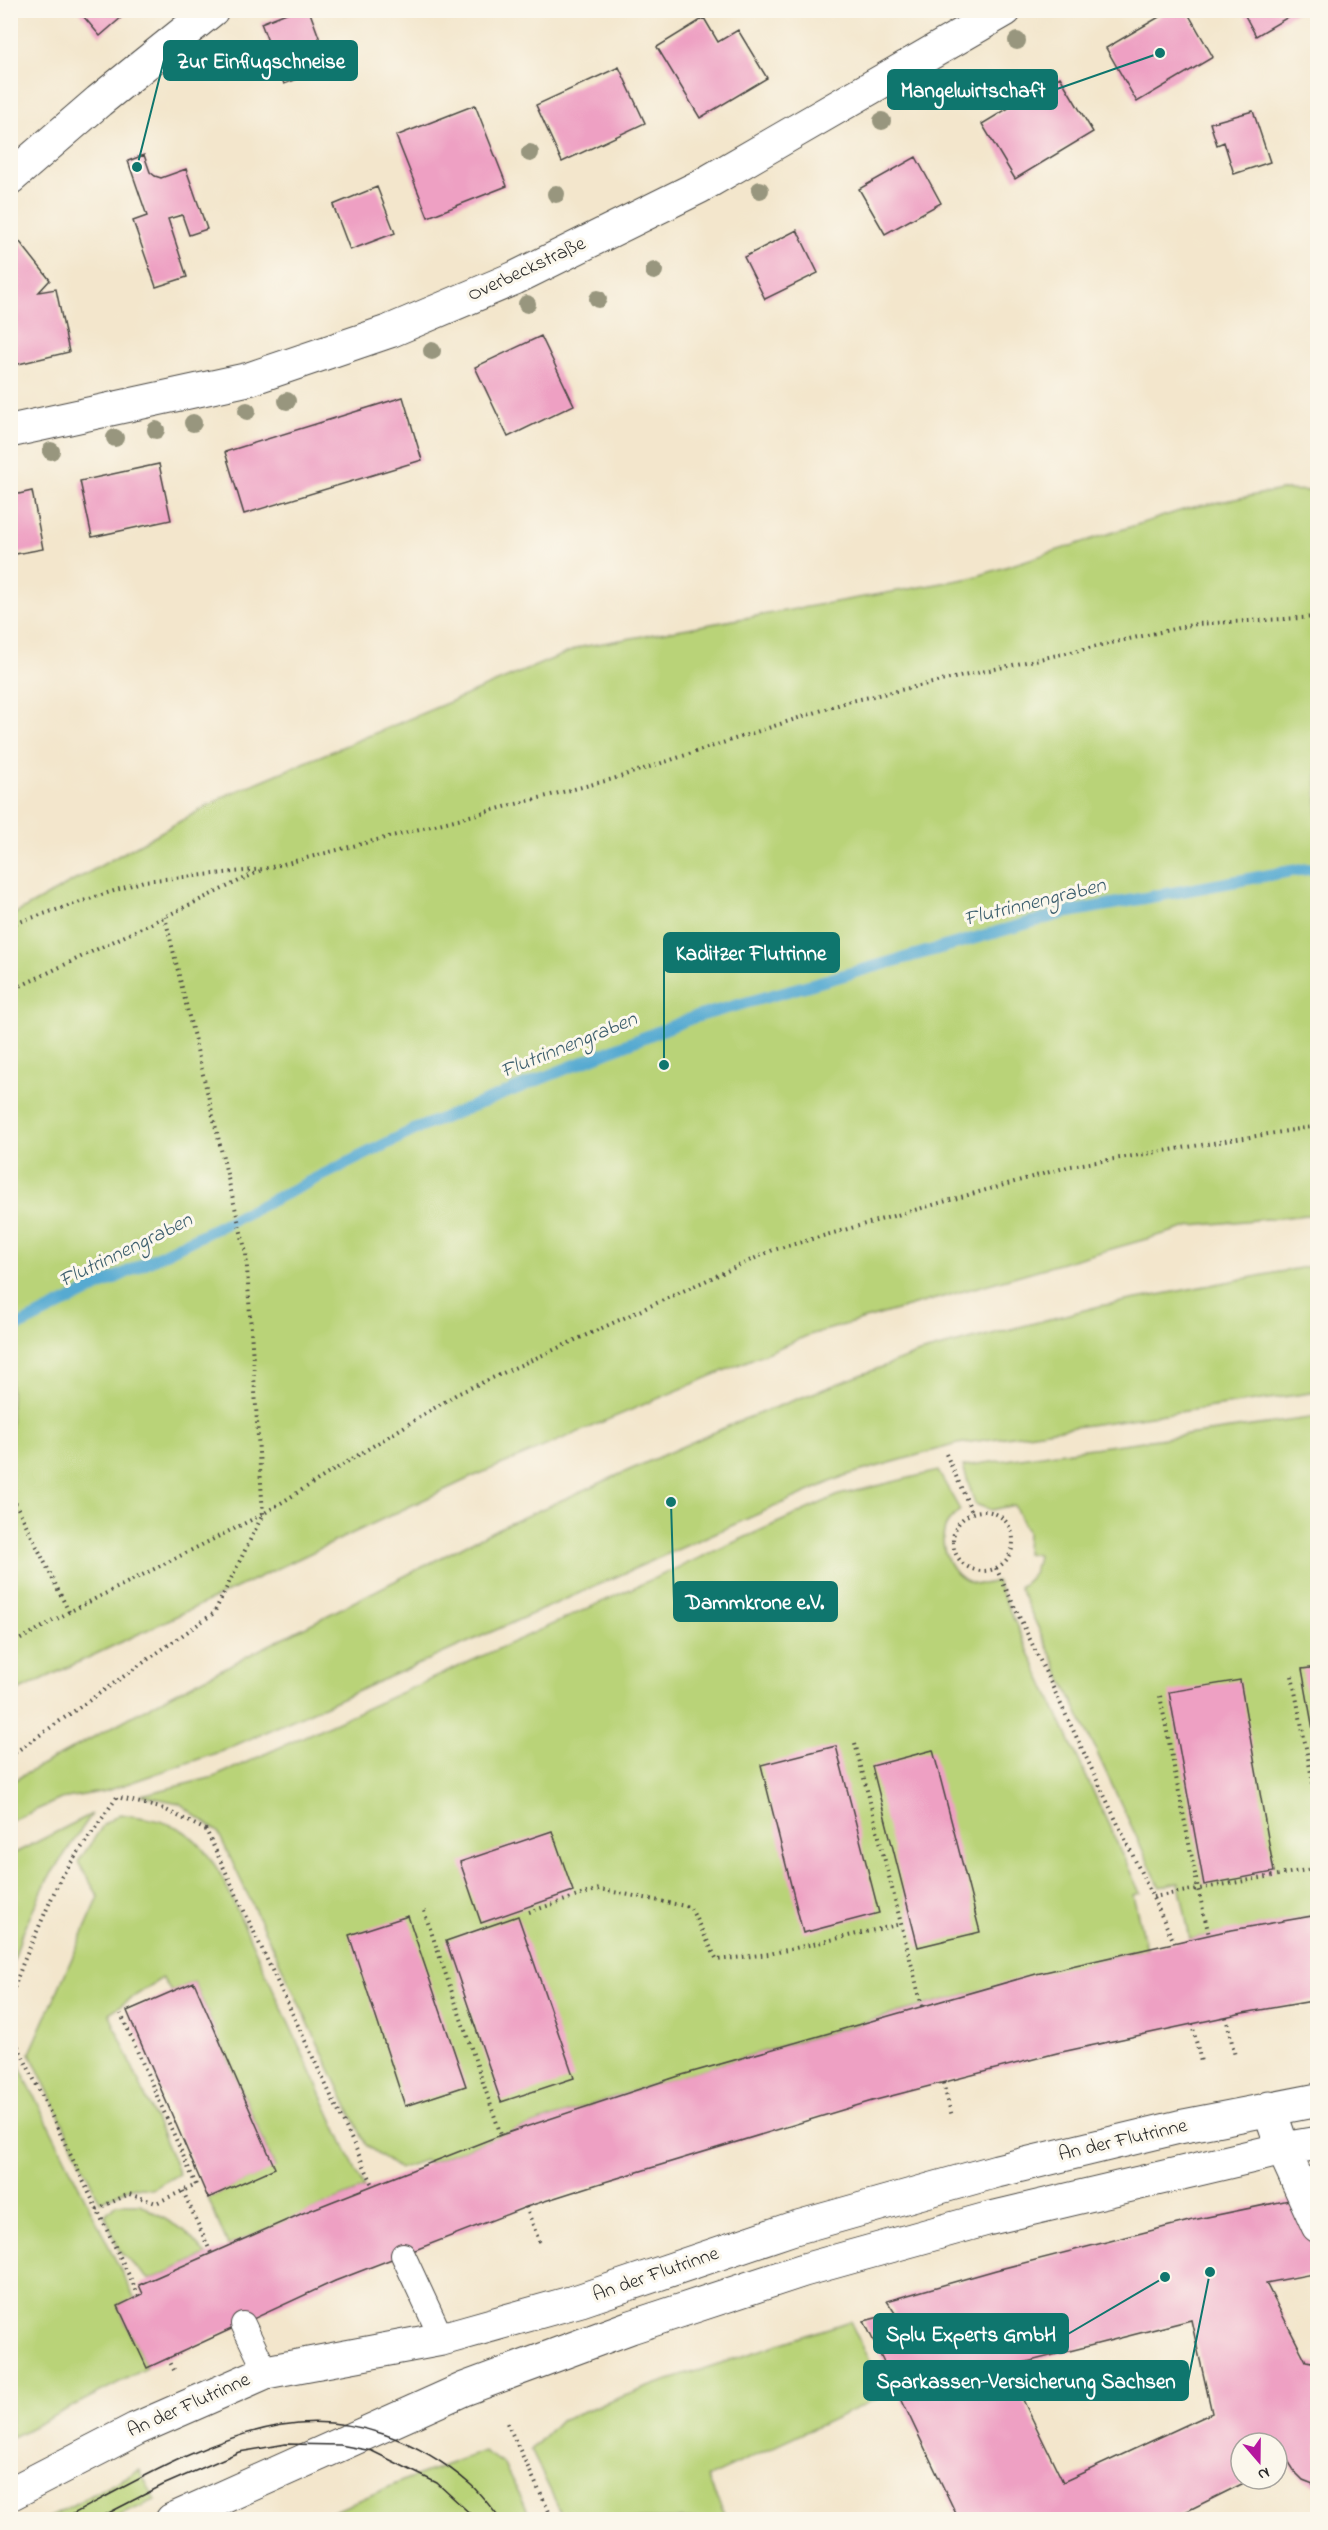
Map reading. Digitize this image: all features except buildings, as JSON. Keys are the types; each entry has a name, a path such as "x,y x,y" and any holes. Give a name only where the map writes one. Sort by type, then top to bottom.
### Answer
{"street":[{"path":"10,178 99,101 212,10"},
{"name":"Overbeckstraße","path":"10,431 249,379 400,327 515,278 699,187 1005,10"},
{"name":"An der Flutrinne","path":"10,2494 136,2429 266,2372 442,2339 581,2300 791,2229 985,2174 1179,2127 1317,2100"},
{"path":"1269,2108 1283,2149 1317,2226"},
{"name":"An der Flutrinne","path":"172,2520 464,2389 631,2327 804,2270 987,2219 1317,2143"}],"lane":[{"path":"403,2255 442,2339"},
{"path":"243,2324 266,2372"}],"path":[{"path":"10,925 144,881 264,869 613,779 847,702 1196,624 1317,617"},
{"path":"10,992 264,869"},
{"path":"10,1756 214,1613 263,1514 246,1253 165,917"},
{"path":"10,1645 69,1612 263,1514 457,1394 773,1250 1071,1166 1317,1126"},
{"path":"946,1454 973,1514"},
{"path":"10,1492 69,1612"},
{"path":"977,1512 994,1513 1009,1526 1013,1540 1012,1548 1006,1560 996,1568 980,1571 970,1569 955,1553 956,1527 967,1516 977,1512"},
{"path":"996,1568 1174,1942"},
{"path":"1292,1676 1317,1809"},
{"path":"1160,1696 1209,1935"},
{"path":"855,1743 922,2006"},
{"path":"10,2000 23,1963 61,1877 117,1797 164,1809 206,1830 373,2185"},
{"path":"1153,1897 1317,1868"},
{"path":"529,1912 600,1889 690,1907 717,1960 769,1954 901,1924"},
{"path":"424,1911 501,2134"},
{"path":"97,2209 129,2194 156,2203 196,2185 121,2014"},
{"path":"1226,2017 1235,2056"},
{"path":"1192,2024 1201,2062"},
{"path":"10,2030 139,2296"},
{"path":"943,2082 952,2116"},
{"path":"183,2191 211,2253"},
{"path":"526,2207 541,2246"},
{"path":"168,2358 174,2370"},
{"path":"507,2424 553,2520"}],"green space":[{"path":"1281,490 1317,491 1317,1214 1192,1226 809,1335 472,1477 11,1694 11,916 227,795 581,647 971,578 1189,508"},
{"path":"1317,1265 1317,1392 957,1444 844,1476 222,1751 106,1791 61,1799 11,1821 11,1782 167,1697 499,1528 742,1420 919,1353 1100,1306"},
{"path":"1317,1417 1317,1915 1190,1939 1179,1883 1160,1887 1019,1587 1033,1574 1038,1555 1026,1553 1027,1532 1014,1505 991,1510 975,1504 963,1466"},
{"path":"938,1471 960,1510 945,1528 943,1537 946,1556 956,1573 972,1583 982,1584 996,1581 1140,1893 1133,1895 1146,1949 928,2004 705,2068 566,2113 429,2163 424,2160 399,2169 366,2145 218,1832 179,1803 141,1795 214,1777 839,1495"},
{"path":"92,1814 47,1880 21,1936 11,1970 11,1855"},
{"path":"120,1814 154,1820 180,1829 190,1836 210,1858 221,1875 364,2188 228,2246 208,2198 275,2167 194,1982 172,1992 162,1978 109,2013 179,2174 152,2189 131,2187 100,2202 30,2053 99,1897 78,1862 104,1824"},
{"path":"10,2047 135,2299 118,2306 147,2368 11,2438"},
{"path":"116,2204 140,2204 185,2231 206,2255 150,2280 120,2252 105,2215"},
{"path":"850,2321 885,2395 707,2478 727,2519 564,2519 531,2450 560,2420 657,2384"},
{"path":"484,2451 504,2465 532,2519 317,2519 407,2479"},
{"path":"140,2470 155,2500 112,2519 46,2519"}],"waterway":[{"name":"Flutrinnengraben","path":"10,1330 416,1129 692,1018 1064,913 1318,868"}],"tram line":[{"path":"62,2520 142,2477 197,2451 253,2432 308,2422 358,2427 383,2434 430,2455 471,2485 501,2520"},
{"path":"95,2520 163,2485 239,2452 286,2444 340,2445 372,2451 437,2483 477,2520"}],"place":[{"name":"Mangelwirtschaft","path":"1160,53"},
{"name":"Zur Einflugschneise","path":"137,167"},
{"name":"Kaditzer Flutrinne","path":"664,1065"},
{"name":"Dammkrone e.V.","path":"671,1502"},
{"name":"Sparkassen-Versicherung Sachsen","path":"1210,2272"},
{"name":"Splu Experts GmbH","path":"1165,2277"}]}
